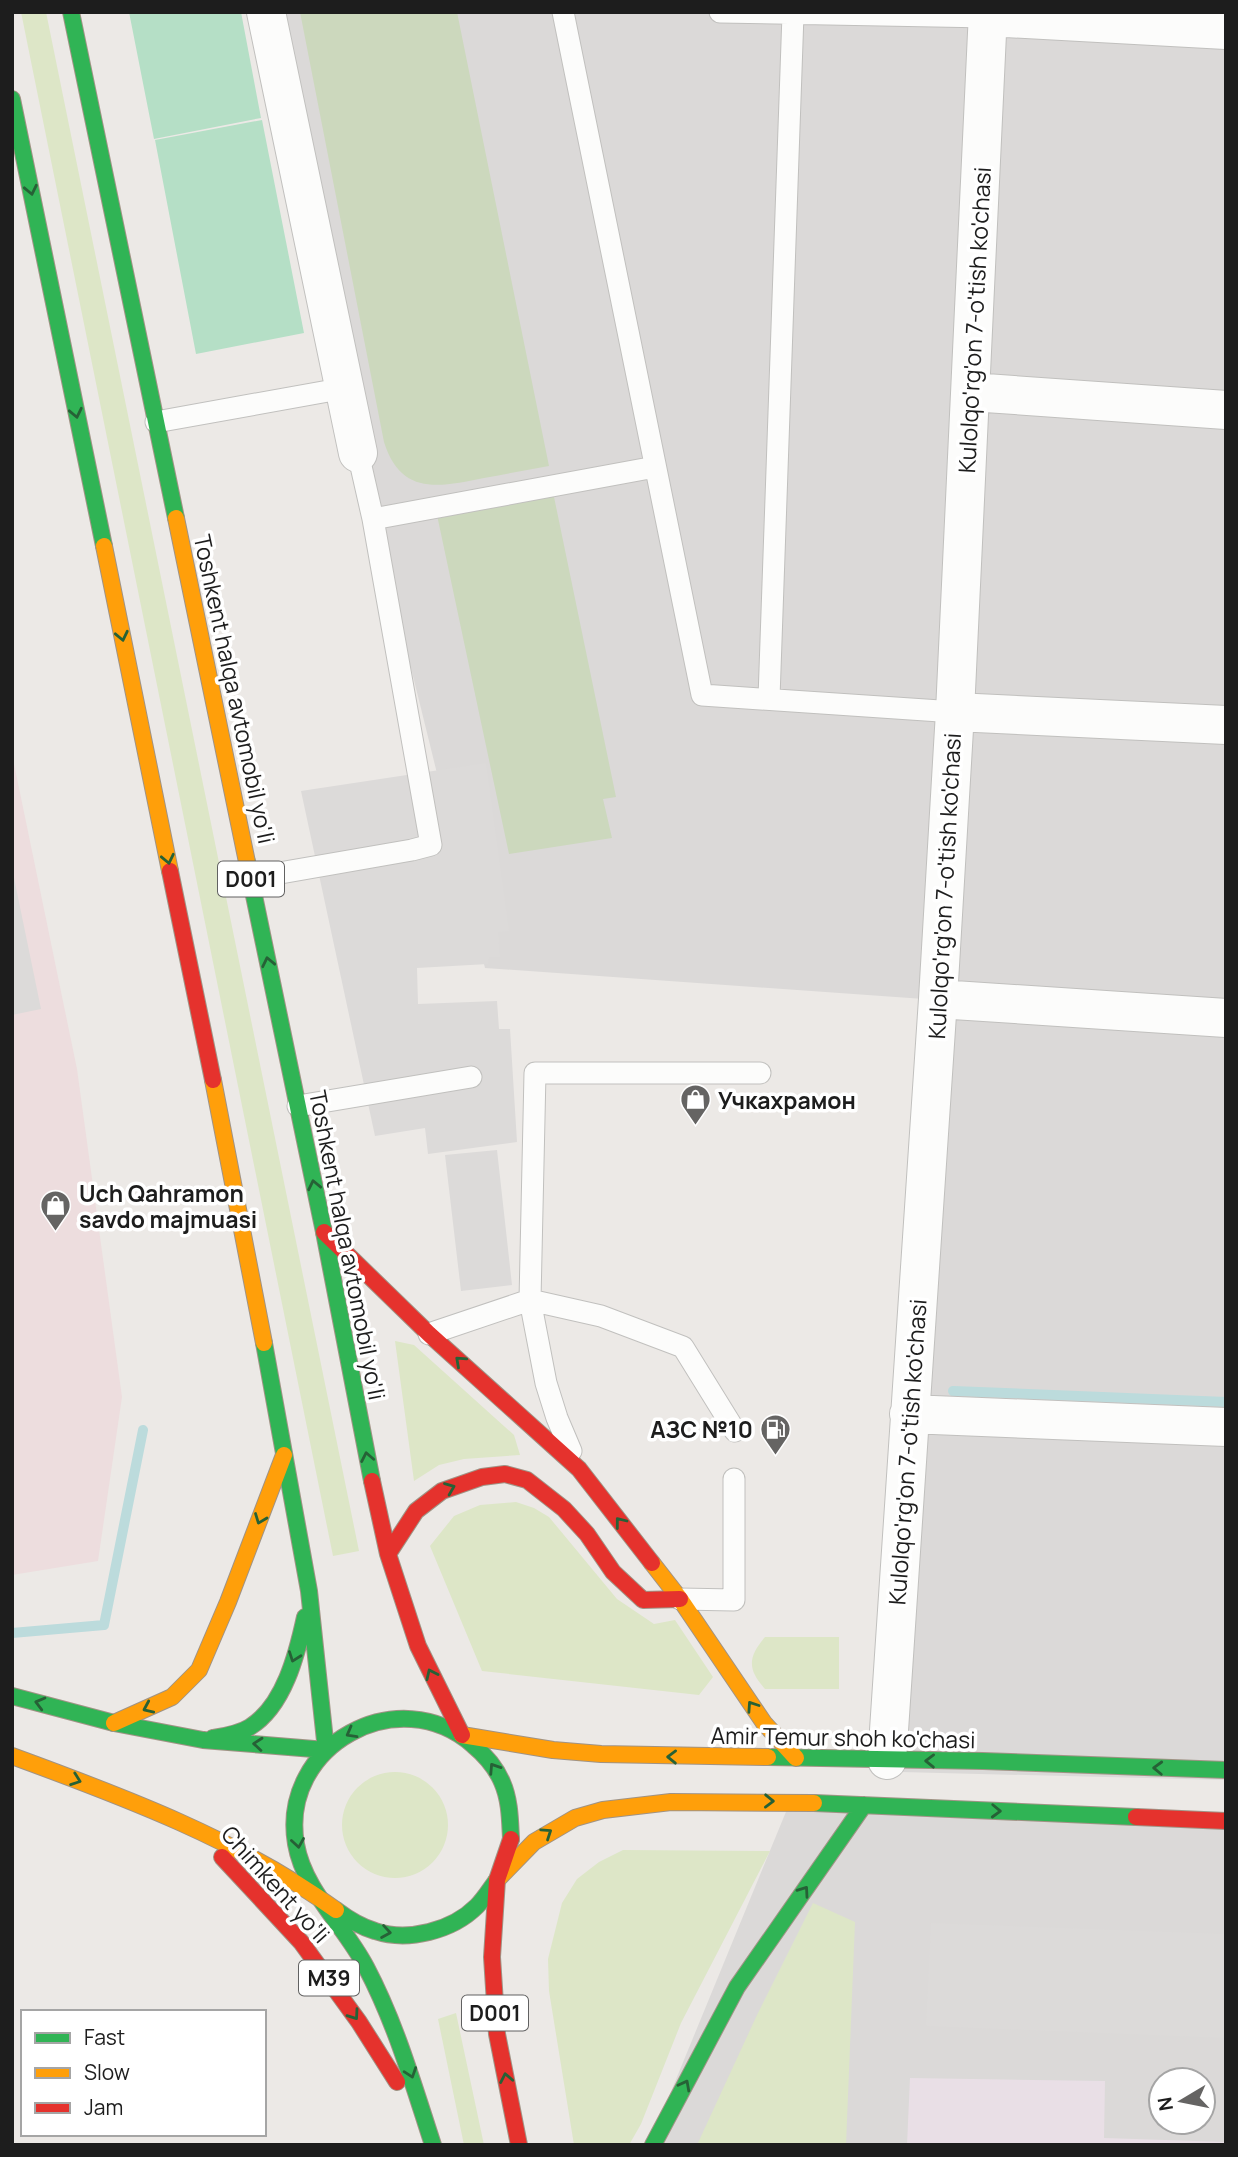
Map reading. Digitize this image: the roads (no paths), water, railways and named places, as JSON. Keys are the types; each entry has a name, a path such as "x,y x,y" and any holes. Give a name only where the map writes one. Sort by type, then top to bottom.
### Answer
{"main road":[{"name":"Toshkent halqa avtomobil yo'li","path":"71,12 324,1232 377,1506 388,1554 418,1646 462,1735"},
{"path":"12,99 235,1187 309,1591 326,1750 203,1740 114,1723 12,1696"},
{"path":"324,1232 429,1334 579,1469 680,1599 764,1723 796,1758"},
{"path":"114,1723 172,1697 199,1670 284,1455"},
{"path":"388,1554 416,1511 442,1491 482,1477 505,1474 527,1480 564,1509 587,1534 613,1572 643,1600 680,1599"},
{"path":"203,1740 229,1735 252,1725 272,1702 298,1649 309,1591"},
{"name":"Toshkent halqa avtomobil yo'li","path":"431,2145 395,2028 365,1965 306,1875 296,1843 296,1810 306,1777 326,1750 349,1732 377,1721 406,1718 435,1722 462,1735 485,1755 502,1781 510,1811 511,1841 497,1880 493,1945 494,1996 497,2034 519,2145"},
{"name":"Amir Temur shoh ko'chasi","path":"462,1735 553,1750 601,1754 1226,1770"},
{"name":"Chimkent yo‘li","path":"12,1756 104,1790 198,1833 264,1865 326,1903"},
{"path":"497,1880 521,1853 548,1832 575,1818 603,1810 671,1802 864,1805 1226,1821"},
{"path":"653,2145 737,1987 864,1805"},
{"name":"Chimkent yo‘li","path":"198,1833 270,1906 331,1981 388,2066 431,2145"},
{"name":"Toshkent halqa avtomobil yo'li","path":"326,1903 352,1923 384,1934 417,1935 449,1926 476,1908 497,1880"}],"street":[{"path":"265,12 358,453"},
{"path":"988,15 1226,30"},
{"name":"Kulolqo'rg'on 7-o'tish ko'chasi","path":"887,1760 955,712 988,15"},
{"path":"971,392 1226,411"},
{"path":"955,712 1226,725"},
{"path":"938,999 1226,1018"},
{"path":"909,1414 1226,1427"}],"lane":[{"path":"563,12 702,695 955,712"},
{"path":"720,12 988,15"},
{"path":"769,698 793,14"},
{"path":"156,422 345,388"},
{"path":"251,878 431,845 373,519 358,453"},
{"path":"373,519 655,467"},
{"path":"579,1469 557,1418 546,1383 530,1300 535,1073 760,1073"},
{"path":"298,1106 471,1077"},
{"path":"429,1334 530,1300 601,1316 683,1347 735,1431"},
{"path":"680,1599 734,1600 734,1479"}],"waterway":[{"path":"953,1391 1226,1402"},
{"path":"12,1633 104,1625 143,1430"}],"place":[{"name":"Учкахрамон","path":"695,1127"},
{"name":"Uch Qahramon savdo majmuasi","path":"56,1233"},
{"name":"АЗС №10","path":"776,1456"}]}
